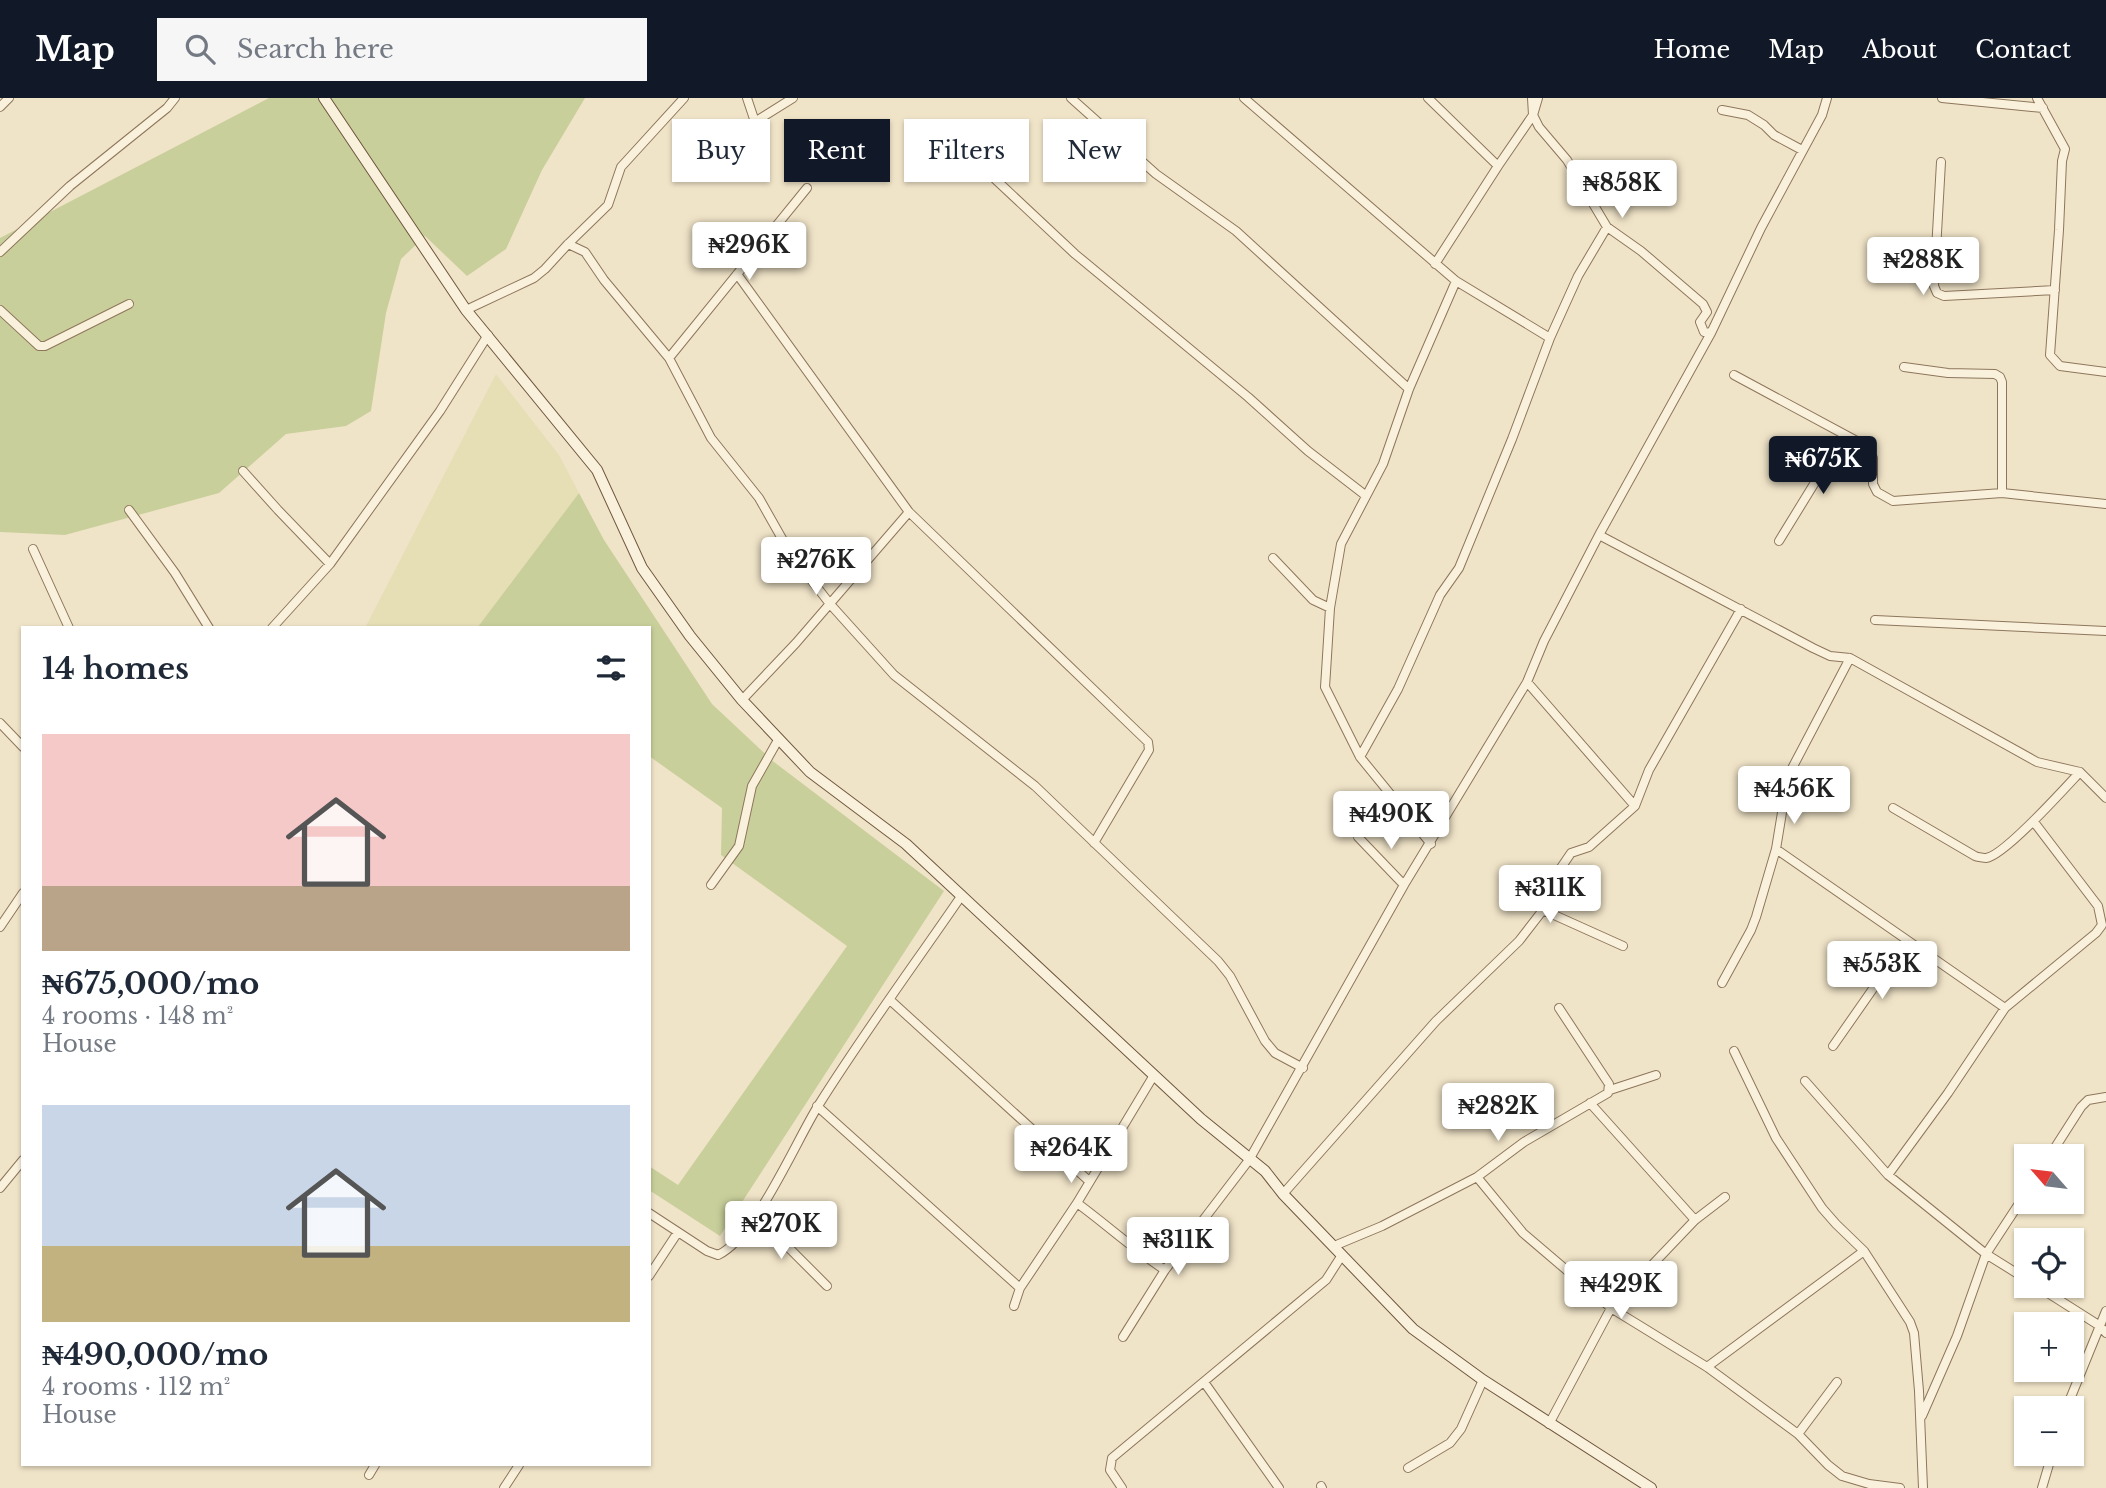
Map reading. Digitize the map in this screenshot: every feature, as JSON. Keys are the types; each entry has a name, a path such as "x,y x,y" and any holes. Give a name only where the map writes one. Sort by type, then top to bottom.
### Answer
{"street":[{"path":"0,107 9,98"},
{"path":"0,252 71,186 167,108 175,98"},
{"path":"324,98 466,310 597,470 642,568 690,636 778,740 810,772 906,844 1201,1119 1265,1171 1283,1194 1413,1329 1483,1380 1651,1488"},
{"path":"466,310 534,278 545,269 608,205 621,167 684,98"},
{"path":"747,98 754,119"},
{"path":"760,119 793,98"},
{"path":"1071,98 1156,174 1236,231 1409,389"},
{"path":"1244,98 1456,281 1550,338"},
{"path":"1428,98 1498,166"},
{"path":"1532,98 1533,115 1545,135 1567,160 1607,227 1703,304 1707,312 1700,322 1704,332 1711,333"},
{"path":"1435,264 1533,115 1538,98"},
{"path":"1123,1337 1165,1270 1249,1160 1404,885 1527,682 1544,641 1599,535 1711,333 1761,228 1822,115 1827,98"},
{"path":"1942,98 2043,108"},
{"path":"2037,98 2065,149 2062,161 2050,355 2054,363 2060,366 2106,372"},
{"path":"1722,110 1748,115 1774,135 1802,150"},
{"path":"1941,162 1934,286 1937,293 1944,296 2055,290"},
{"path":"1000,182 1075,254 1248,397 1308,451 1365,495"},
{"path":"669,358 807,188"},
{"path":"1360,757 1398,689 1440,595 1459,568 1550,338 1578,276 1607,227"},
{"path":"568,244 585,252 669,358 711,438 747,481 789,551 830,604 894,674 1035,786 1217,961 1230,976 1265,1041 1275,1052 1303,1068"},
{"path":"737,274 909,513 1148,742 1149,750 1094,843"},
{"path":"1431,844 1360,757 1325,687 1330,608 1341,544 1383,464 1409,389 1456,281"},
{"path":"0,310 39,346 45,346 129,304"},
{"path":"274,626 330,564 440,411 488,335"},
{"path":"1904,367 1948,373 1995,374 2000,377 2002,493"},
{"path":"1734,375 1866,446 1873,458 1874,484 1877,492 1884,497 1893,500 2002,493 2106,504"},
{"path":"1779,541 1844,435"},
{"path":"243,471 330,564"},
{"path":"130,510 175,573 208,626"},
{"path":"742,700 909,513"},
{"path":"1599,535 1813,648 1830,656 1850,658 2037,762 2080,772 2106,799"},
{"path":"33,549 68,626"},
{"path":"1273,558 1313,600 1330,608"},
{"path":"1283,1194 1436,1021 1518,941 1544,910 1556,875 1572,853 1589,847 1635,806 1649,770 1741,609"},
{"path":"1875,620 2106,631"},
{"path":"1722,983 1751,930 1776,849 1788,776 1850,658"},
{"path":"1527,682 1635,806"},
{"path":"0,723 21,745"},
{"path":"711,885 739,846 752,786 778,740"},
{"path":"1893,808 1975,856 1986,858 1995,855 2034,822 2080,772"},
{"path":"1888,1175 2005,1008 2096,933 2102,925 2098,906 2034,822"},
{"path":"1358,837 1404,885"},
{"path":"1776,849 2005,1008"},
{"path":"651,1214 707,1251 718,1255 734,1244 756,1215 817,1106 962,895"},
{"path":"0,927 21,896"},
{"path":"1544,910 1622,946"},
{"path":"1833,1046 1907,940"},
{"path":"890,1000 1089,1181"},
{"path":"1559,1009 1609,1084 1610,1090"},
{"path":"1734,1051 1784,1150 1822,1208 1864,1251 1910,1322 1914,1333 1921,1419 1923,1488"},
{"path":"1122,1488 1110,1470 1112,1458 1326,1280 1338,1250 1477,1177 1524,1142 1610,1090 1656,1074"},
{"path":"1014,1306 1020,1288 1077,1203 1154,1075"},
{"path":"1805,1081 1888,1175 1986,1254 2014,1272"},
{"path":"2057,1144 2088,1100 2106,1097"},
{"path":"1590,1103 1695,1220"},
{"path":"817,1106 1020,1288"},
{"path":"0,1188 21,1162"},
{"path":"1477,1177 1523,1233 1611,1308 1707,1367 1798,1434 1842,1476 1869,1484 1900,1488"},
{"path":"1549,1423 1611,1308 1695,1220 1725,1197"},
{"path":"1077,1203 1111,1228 1136,1252 1165,1270"},
{"path":"1921,1419 1956,1336 1986,1254 2014,1211"},
{"path":"756,1215 827,1286"},
{"path":"651,1273 678,1232"},
{"path":"1707,1367 1864,1251"},
{"path":"2055,1298 2103,1329"},
{"path":"2072,1396 2103,1329 2106,1311"},
{"path":"1408,1468 1450,1443 1461,1429 1483,1380"},
{"path":"1204,1382 1279,1488"},
{"path":"1798,1434 1837,1382"},
{"path":"369,1475 374,1466"},
{"path":"504,1488 518,1466"},
{"path":"2042,1488 2048,1466"}],"shaded area":[{"path":"496,374 559,455 579,493 479,626 366,626"}],"green space":[{"path":"269,98 585,98 542,170 506,249 467,276 425,236 401,259 386,313 371,411 346,426 286,434 219,493 65,535 0,532 0,238"},
{"path":"579,493 604,540 712,704 774,762 944,891 720,1236 651,1191 651,1167 678,1185 847,946 721,855 722,808 651,757 651,626 479,626"}]}
